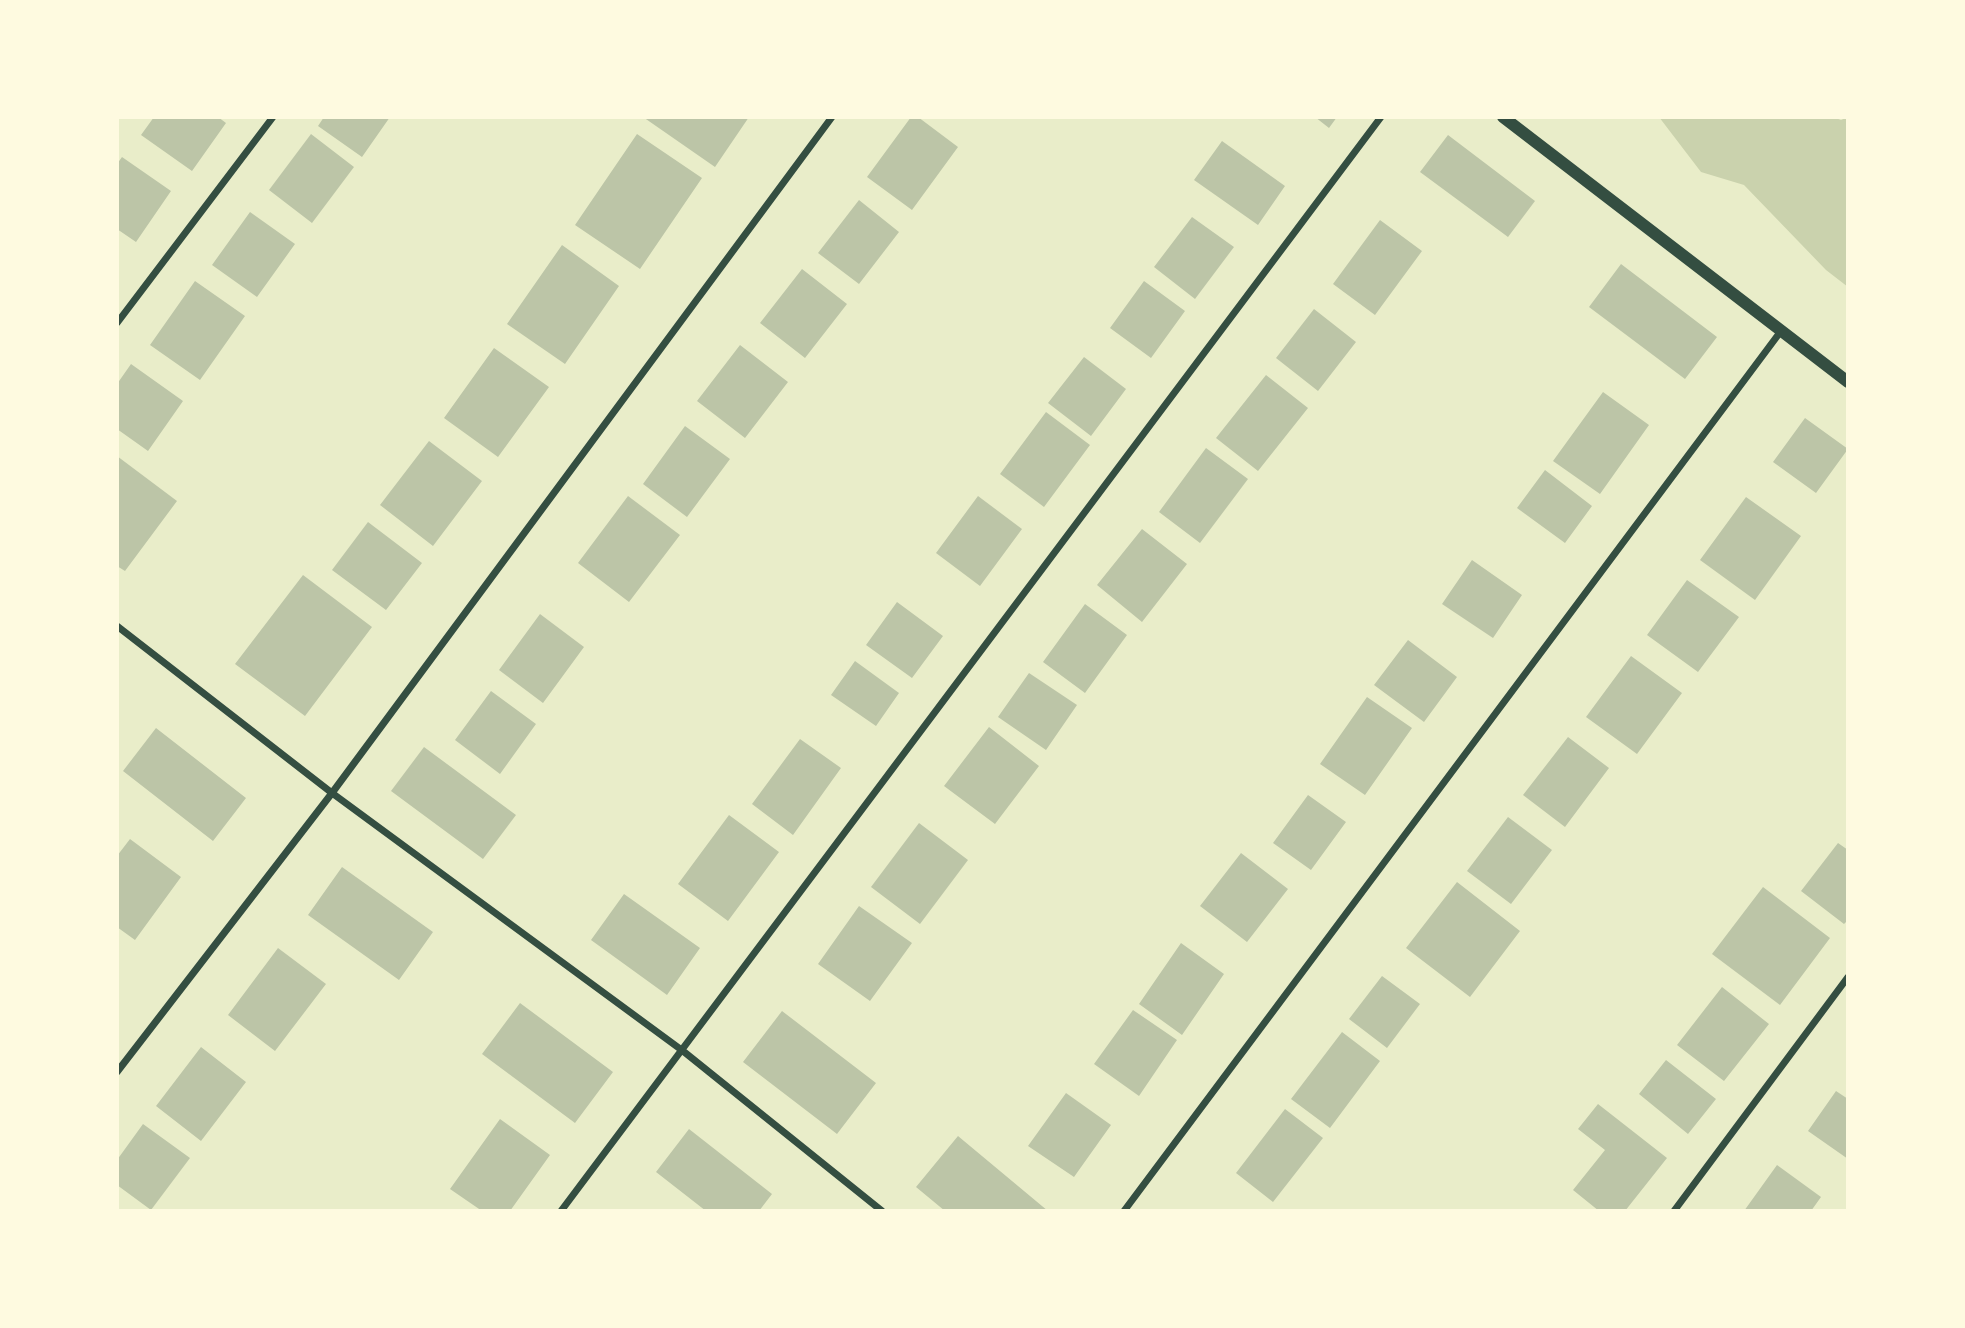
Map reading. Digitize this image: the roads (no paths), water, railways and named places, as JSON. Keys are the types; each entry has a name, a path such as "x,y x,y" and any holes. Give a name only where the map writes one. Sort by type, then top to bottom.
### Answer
{"street":[{"path":"117,323 273,117"},
{"path":"117,1072 332,793 832,117"},
{"path":"561,1211 1381,117"},
{"path":"1503,117 1848,382"},
{"path":"1124,1211 1782,331"},
{"path":"117,626 332,793 682,1051 883,1211"},
{"path":"1674,1211 1848,977"}]}
